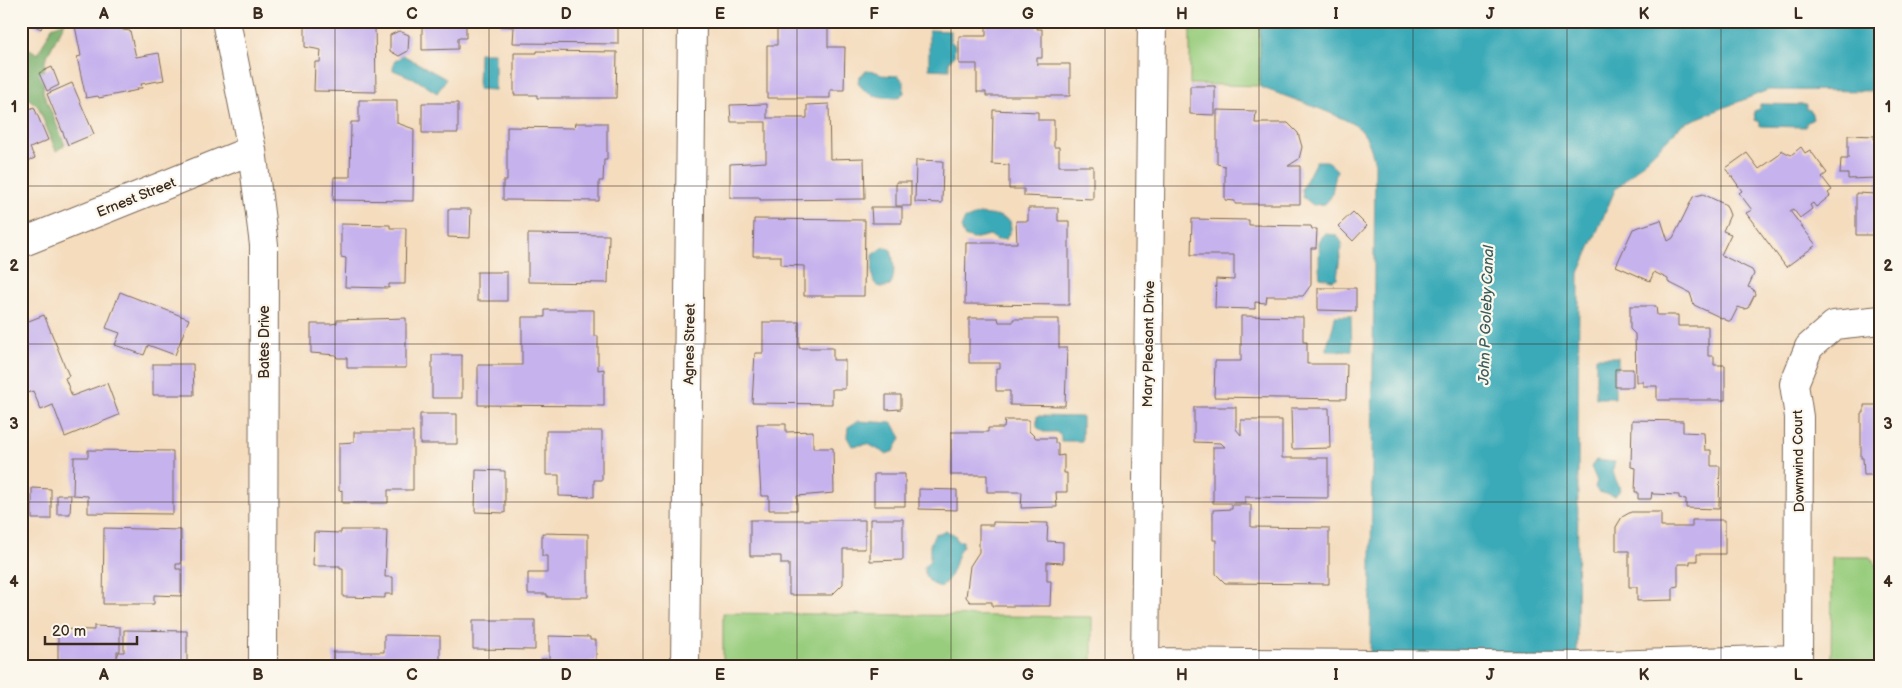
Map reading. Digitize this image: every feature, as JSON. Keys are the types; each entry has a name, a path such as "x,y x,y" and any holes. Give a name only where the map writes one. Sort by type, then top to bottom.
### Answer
{"street":[{"name":"Bates Drive","path":"226,21 252,150 264,245 264,667"},
{"name":"Agnes Street","path":"685,667 692,21"},
{"name":"Mary Pleasant Drive","path":"1145,664 1152,21"},
{"name":"Ernest Street","path":"21,244 252,150"},
{"name":"Downwind Court","path":"1798,663 1799,417 1794,384 1809,347 1834,325 1881,320"},
{"path":"1145,664 1609,665 1798,663"}],"green space":[{"path":"1190,21 1260,21 1260,86 1190,84"},
{"path":"65,22 45,60 43,92 65,145 56,151 38,106 21,93 21,44 38,54 52,27"},
{"path":"1832,557 1870,557 1881,570 1881,667 1831,667"},
{"path":"723,613 1092,617 1092,667 723,667"}],"water":[{"name":"John P Goleby Canal","path":"1260,21 1881,21 1881,91 1768,90 1683,124 1615,190 1579,273 1577,667 1370,667 1375,164 1366,137 1353,124 1328,112 1260,87"},
{"path":"929,30 950,31 950,41 955,45 954,57 949,61 949,70 929,69"},
{"path":"479,53 495,53 495,90 478,89"},
{"path":"403,55 446,79 437,93 415,79 393,70 394,62"},
{"path":"866,71 877,72 881,75 899,76 903,81 904,93 897,98 880,97 870,94 858,83 859,77"},
{"path":"1760,104 1806,105 1806,109 1811,110 1813,119 1806,123 1806,127 1760,126 1760,122 1755,120 1754,111 1760,109"},
{"path":"1316,161 1327,161 1337,170 1331,197 1325,204 1313,205 1303,197 1302,189"},
{"path":"979,214 999,216 1010,221 1011,229 1006,239 997,240 990,235 973,239 964,236 961,228 964,220"},
{"path":"1325,234 1337,235 1342,243 1337,278 1332,280 1320,277 1319,240"},
{"path":"884,247 891,250 894,273 890,286 883,287 875,283 872,267 873,255"},
{"path":"1335,316 1351,316 1352,351 1327,351"},
{"path":"1596,357 1618,357 1618,368 1615,369 1615,398 1596,398"},
{"path":"1037,416 1082,417 1082,441 1061,441 1061,436 1056,432 1043,432 1037,427"},
{"path":"858,421 893,423 901,438 894,451 886,454 868,444 852,446 847,437 848,427"},
{"path":"1596,460 1615,462 1614,473 1620,490 1615,496 1598,492 1595,487 1597,481 1591,467"},
{"path":"947,531 955,535 957,541 963,541 963,546 950,577 941,587 929,581 924,568 930,560 930,545 935,534"}],"building":[{"path":"26,21 44,21 41,29"},
{"path":"74,21 121,21 123,30 130,31 136,57 159,53 164,80 141,84 142,88 137,88 138,90 99,98 98,96 86,98 77,57 81,56"},
{"path":"305,21 375,21 376,92 314,91 315,62 320,62 321,50 305,47"},
{"path":"422,21 466,21 466,38 458,38 458,49 422,50"},
{"path":"500,21 618,21 618,44 513,43 514,27 500,26"},
{"path":"777,21 828,21 828,47 845,47 844,90 830,90 830,98 767,98 767,45 777,45"},
{"path":"986,21 1037,21 1037,29 1042,29 1042,58 1037,58 1037,64 1070,64 1070,96 986,96 986,92 977,92 977,64 959,64 959,36 986,36"},
{"path":"399,31 409,35 408,51 399,56 390,51 390,35"},
{"path":"537,51 617,52 616,98 537,98 537,95 514,95 514,53 537,53"},
{"path":"52,67 59,85 47,91 39,73"},
{"path":"72,83 94,134 68,145 47,94"},
{"path":"1190,86 1215,86 1215,115 1190,114"},
{"path":"359,100 397,100 397,123 414,129 413,201 333,200 334,177 350,177 351,122 359,122"},
{"path":"422,103 458,103 458,133 422,133"},
{"path":"767,104 767,118 807,118 807,105 829,104 830,159 864,158 865,199 760,200 760,198 730,198 730,164 766,162 766,122 731,122 730,105"},
{"path":"34,107 48,140 30,148 35,158 21,164 21,113"},
{"path":"993,110 1038,112 1038,120 1054,120 1054,147 1059,147 1059,166 1093,166 1093,199 1024,196 1024,189 1009,189 1009,165 992,164"},
{"path":"1217,110 1256,111 1255,123 1288,123 1298,133 1302,147 1299,159 1288,166 1300,166 1300,204 1235,204 1235,201 1225,200 1225,166 1217,164"},
{"path":"575,123 607,123 607,160 604,160 603,181 599,181 599,201 503,200 503,181 507,181 507,127 574,128"},
{"path":"1848,135 1875,136 1874,139 1881,139 1881,235 1856,235 1856,193 1877,194 1877,178 1848,179 1848,174 1840,174 1841,159 1848,159"},
{"path":"1801,147 1805,153 1810,150 1827,173 1822,177 1832,190 1828,193 1830,196 1816,207 1813,203 1810,205 1812,209 1800,218 1793,209 1790,211 1816,245 1786,267 1746,213 1752,210 1739,193 1742,191 1726,168 1747,153 1759,169 1779,155 1781,150 1791,155"},
{"path":"916,160 943,161 942,203 915,202"},
{"path":"896,182 911,182 911,206 896,206"},
{"path":"1703,194 1726,205 1730,215 1723,231 1731,234 1721,255 1752,270 1754,274 1748,287 1753,289 1755,294 1748,308 1738,307 1731,321 1694,305 1690,293 1668,282 1668,279 1654,272 1650,281 1616,266 1633,229 1661,220 1668,241 1673,238 1693,197"},
{"path":"871,207 902,207 902,223 872,223"},
{"path":"1028,208 1058,208 1058,221 1069,221 1069,305 965,304 966,243 1017,243 1016,221 1028,221"},
{"path":"448,209 471,209 470,238 448,237"},
{"path":"1353,212 1367,226 1353,241 1338,226"},
{"path":"754,219 865,220 864,296 804,296 804,266 781,265 781,256 753,256"},
{"path":"1192,219 1249,220 1249,225 1311,226 1312,229 1317,229 1316,248 1311,248 1311,285 1303,296 1267,296 1266,303 1255,302 1255,309 1215,308 1216,279 1234,280 1234,255 1191,255"},
{"path":"341,224 390,225 390,228 406,228 405,284 389,284 389,288 345,287 346,258 341,257"},
{"path":"528,234 609,235 608,283 528,282"},
{"path":"477,272 507,272 507,301 477,301"},
{"path":"1318,288 1356,288 1356,311 1318,310"},
{"path":"120,292 189,319 175,355 148,345 144,355 115,345 120,333 106,328"},
{"path":"1630,306 1656,306 1657,315 1678,315 1678,326 1708,326 1708,356 1714,356 1714,365 1725,365 1725,400 1657,400 1657,386 1643,386 1643,382 1636,382 1635,334 1630,329"},
{"path":"545,310 594,310 594,336 598,336 598,370 604,369 604,406 478,405 478,365 522,365 522,317 545,317"},
{"path":"44,315 69,376 65,378 72,396 107,383 119,415 65,437 53,405 41,410 33,391 21,395 21,324"},
{"path":"1241,316 1303,317 1303,342 1307,342 1307,364 1347,364 1346,399 1214,397 1215,361 1241,361"},
{"path":"406,318 406,368 347,368 347,358 311,353 311,324 331,324 337,323 337,320"},
{"path":"969,318 998,318 999,322 1013,322 1013,319 1059,319 1059,348 1067,348 1065,406 1010,405 1010,391 996,391 996,368 1000,368 1000,363 969,363"},
{"path":"763,322 799,322 799,348 833,348 833,360 845,360 845,389 832,389 832,404 752,403 755,353 763,353"},
{"path":"432,355 462,355 462,398 432,398"},
{"path":"153,364 193,364 194,395 153,395"},
{"path":"1615,369 1633,369 1633,387 1615,387"},
{"path":"886,395 901,395 901,409 886,410"},
{"path":"1864,405 1881,405 1881,475 1864,475 1863,458 1861,458 1861,413 1864,413"},
{"path":"1194,407 1236,407 1236,429 1241,435 1241,420 1282,420 1282,458 1328,458 1328,498 1245,497 1245,503 1213,503 1213,447 1225,447 1221,443 1194,442"},
{"path":"1291,408 1329,408 1330,448 1292,449"},
{"path":"420,414 457,414 457,444 420,444"},
{"path":"1005,420 1029,420 1029,431 1036,438 1055,438 1055,443 1058,443 1058,456 1064,455 1064,473 1067,473 1067,492 1056,492 1057,507 1021,508 1022,492 987,492 987,475 951,475 951,432 988,432 988,428 1004,428"},
{"path":"1632,420 1683,421 1683,432 1704,433 1705,450 1711,450 1711,466 1720,466 1719,509 1686,508 1686,499 1679,498 1679,495 1653,494 1652,492 1651,499 1638,499 1638,492 1635,492 1636,468 1631,467"},
{"path":"757,424 786,424 786,432 813,431 813,448 833,448 834,493 797,496 797,510 769,510 769,496 761,496"},
{"path":"546,431 602,431 602,480 594,480 594,497 559,496 559,475 546,475"},
{"path":"354,432 413,432 413,490 388,490 388,503 342,503 342,490 339,491 339,443 354,442"},
{"path":"88,450 173,451 173,514 88,513 88,496 73,495 74,457 88,457"},
{"path":"476,470 505,471 505,513 475,512"},
{"path":"874,474 905,474 905,506 874,506"},
{"path":"32,488 51,489 51,519 32,519"},
{"path":"919,489 957,490 957,510 919,509"},
{"path":"57,495 71,495 70,514 57,514"},
{"path":"1232,505 1251,505 1251,527 1329,528 1329,584 1225,583 1216,574 1216,540 1213,540 1213,510 1232,509"},
{"path":"1631,512 1661,512 1661,527 1692,527 1692,520 1725,520 1725,554 1697,554 1697,561 1690,561 1690,564 1678,564 1678,586 1673,587 1673,600 1637,601 1637,587 1629,587 1629,551 1616,551 1616,527 1622,517"},
{"path":"870,519 903,519 903,560 870,561"},
{"path":"750,520 865,520 865,549 843,549 843,584 832,595 789,595 789,564 781,564 781,556 750,556"},
{"path":"993,522 1048,523 1047,541 1063,542 1063,563 1047,562 1047,581 1051,581 1050,606 992,606 992,602 970,602 966,597 970,566 979,552 979,525 993,525"},
{"path":"104,528 181,530 181,564 176,564 176,569 181,569 181,596 154,595 154,604 103,604"},
{"path":"341,530 387,530 385,577 393,577 393,594 385,594 385,598 343,597 343,569 340,569 340,566 313,566 314,532 341,533"},
{"path":"542,533 588,534 588,597 547,597 547,594 528,594 528,573 547,573 547,556 542,556"},
{"path":"473,620 535,620 535,650 473,649"},
{"path":"94,626 120,627 120,651 117,651 117,657 119,652 124,652 124,630 187,631 187,667 58,667 58,629 94,630"},
{"path":"384,635 440,636 440,667 333,667 333,652 384,652"},
{"path":"549,636 590,637 590,640 596,640 596,661 590,661 590,667 541,667 541,659 549,659"}]}
